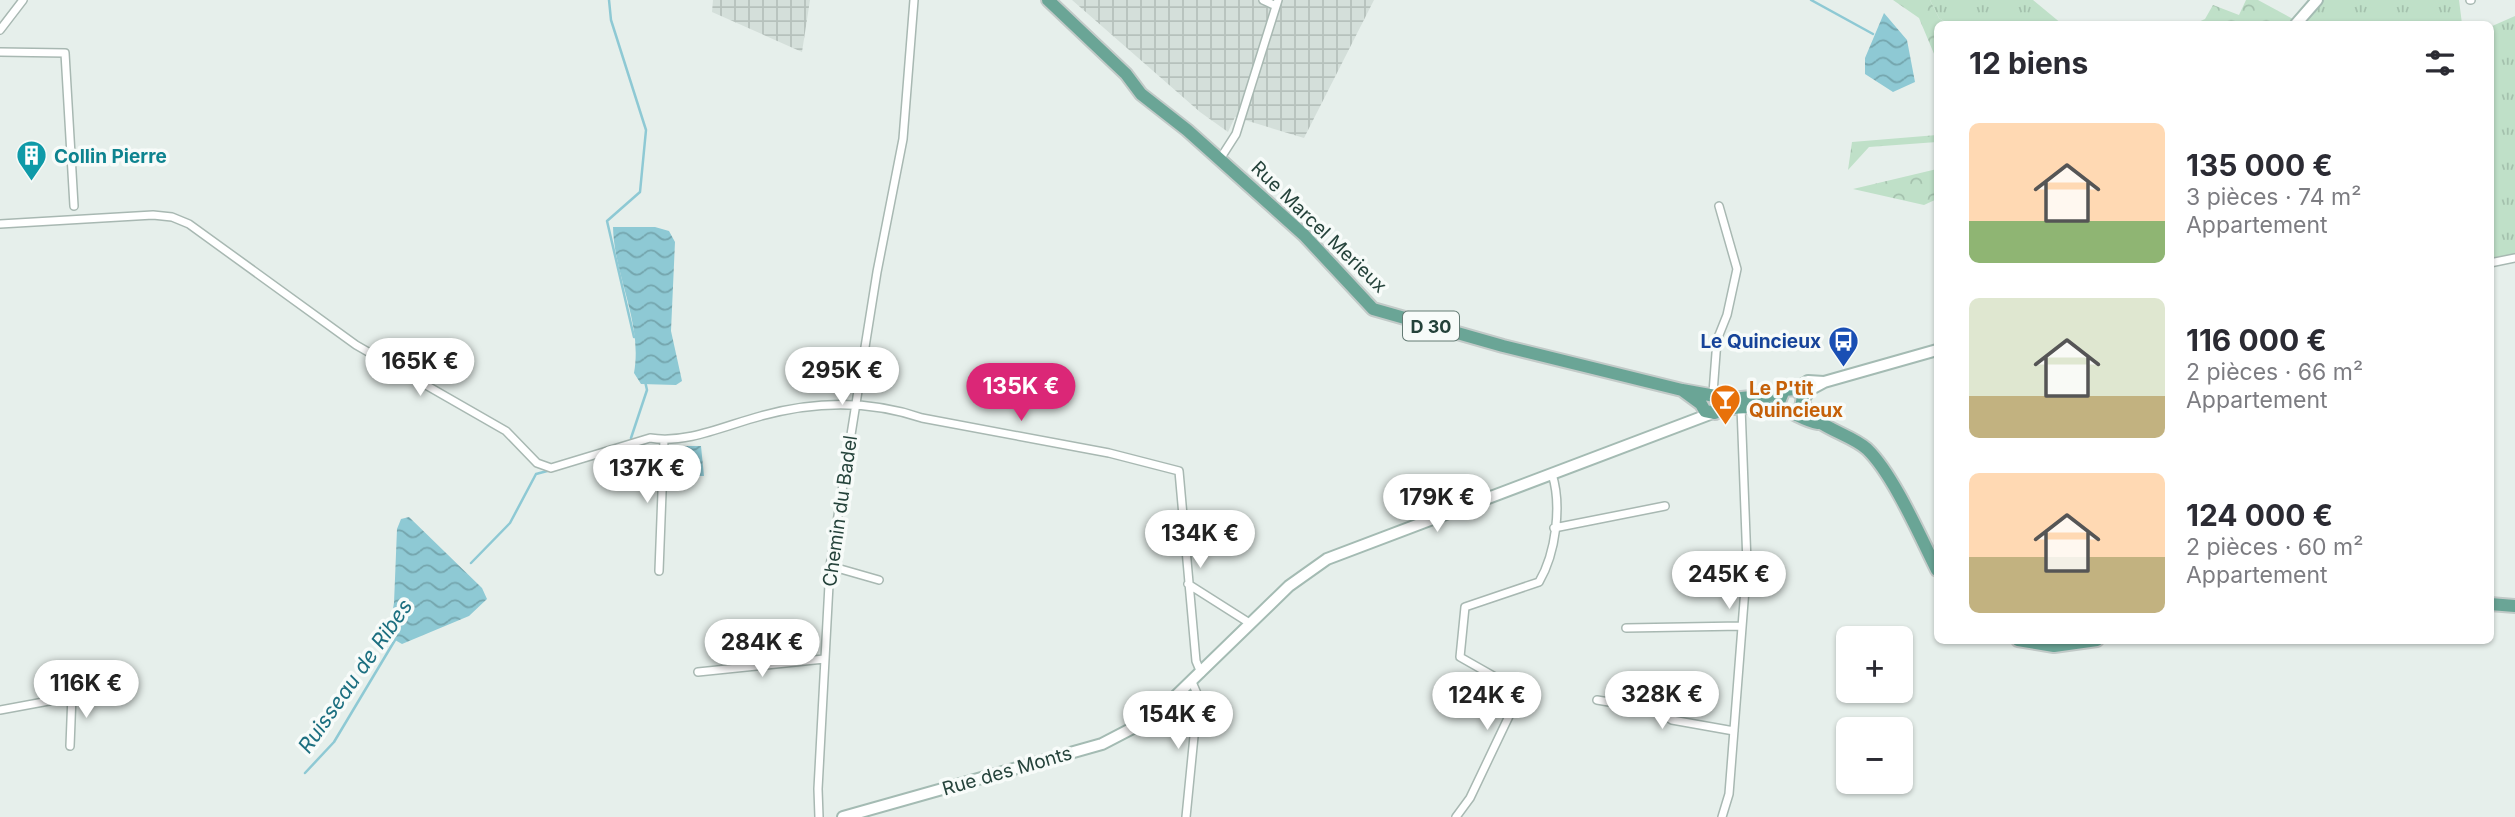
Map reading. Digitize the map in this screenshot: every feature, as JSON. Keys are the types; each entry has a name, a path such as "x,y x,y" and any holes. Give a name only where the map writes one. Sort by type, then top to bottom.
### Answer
{"main road":[{"name":"Rue Marcel Merieux","path":"1048,0 1126,74 1141,94 1168,118 1187,130 1304,235 1373,309 1503,346 1682,390 1711,402 1787,410"},
{"name":"Rue Marcel Merieux","path":"1711,402 1780,394 1787,389 1801,397"},
{"path":"1780,394 1787,410 1801,397"},
{"name":"D 30","path":"1801,397 1805,409 1822,423 1868,450 1904,505 1934,564"},
{"name":"D 30","path":"1787,410 1806,421 1822,423"},
{"path":"2494,604 2515,606"},
{"path":"2042,644 2069,644"}],"street":[{"path":"0,30 23,0"},
{"name":"Chemin du Badel","path":"820,817 824,659 830,566 903,139 914,0"},
{"path":"1220,159 1236,134 1277,3 1263,0"},
{"path":"2299,21 2317,0"},
{"path":"0,52 65,53 74,206"},
{"path":"1711,402 1717,340 1727,315 1737,269 1719,206"},
{"path":"0,224 153,215 172,217 190,224 356,345 497,425 537,463 551,468 650,438 664,440 715,431 762,416 810,406 857,404 1109,453 1179,471 1196,661 1201,674"},
{"path":"2494,262 2515,258"},
{"path":"1801,397 1808,381 1824,382 1934,351"},
{"name":"Rue des Monts","path":"843,817 1102,744 1154,717 1289,586 1327,559 1689,422 1711,402"},
{"path":"1722,817 1729,794 1746,563 1741,407"},
{"path":"659,571 664,440"},
{"path":"1456,817 1476,788 1510,715 1504,682 1460,657 1465,607 1539,582 1547,569 1554,528 1558,493 1552,474"},
{"path":"1554,528 1665,506"},
{"path":"830,566 879,580"},
{"path":"1188,584 1251,624"},
{"path":"1626,628 1742,626"},
{"path":"698,672 824,659"},
{"path":"1186,817 1198,696 1192,682"},
{"path":"0,710 103,691"},
{"path":"70,746 72,695"},
{"path":"1597,700 1657,710 1672,720 1734,732"}],"shaded area":[{"path":"713,0 810,0 802,52 712,12"},
{"path":"1072,0 1374,0 1304,138 1235,117 1228,132 1200,112"}],"green space":[{"path":"1893,0 1930,0 1939,18 1944,21 1934,21 1934,54 1919,18"},
{"path":"1930,0 2033,0 2058,21 1944,21 1939,18"},
{"path":"2246,0 2258,0 2293,19 2201,21 2205,19 2213,5 2239,15"},
{"path":"2324,0 2459,0 2462,21 2306,21"},
{"path":"2515,16 2515,255 2494,259 2494,25"},
{"path":"1934,135 1934,142 1869,147 1848,170 1852,142"},
{"path":"1934,170 1934,200 1924,205 1853,189"}],"water":[{"path":"1884,13 1907,40 1915,82 1893,92 1865,74 1865,58"},
{"path":"613,227 655,227 669,231 675,242 671,331 682,381 676,385 641,384 634,373 635,336 618,263"},
{"path":"682,446 701,446 704,476 683,476"},
{"path":"409,517 482,588 487,599 469,616 402,644 388,636 394,603 397,529 401,519"}],"waterway":[{"name":"Ruisseau de Ribes","path":"609,0 611,20 646,130 640,192 607,221 634,337"},
{"path":"1811,0 1873,34"},
{"name":"Ruisseau de Ribes","path":"631,438 647,390 645,381"},
{"name":"Ruisseau de Ribes","path":"605,455 627,449"},
{"name":"Ruisseau de Ribes","path":"471,563 510,523 536,474 551,470"},
{"name":"Ruisseau de Ribes","path":"305,773 334,742 395,640"}],"place":[{"name":"Collin Pierre","path":"31,183"},
{"name":"Le Quincieux","path":"1844,368"},
{"name":"Le P'tit Quincieux","path":"1726,426"}]}
